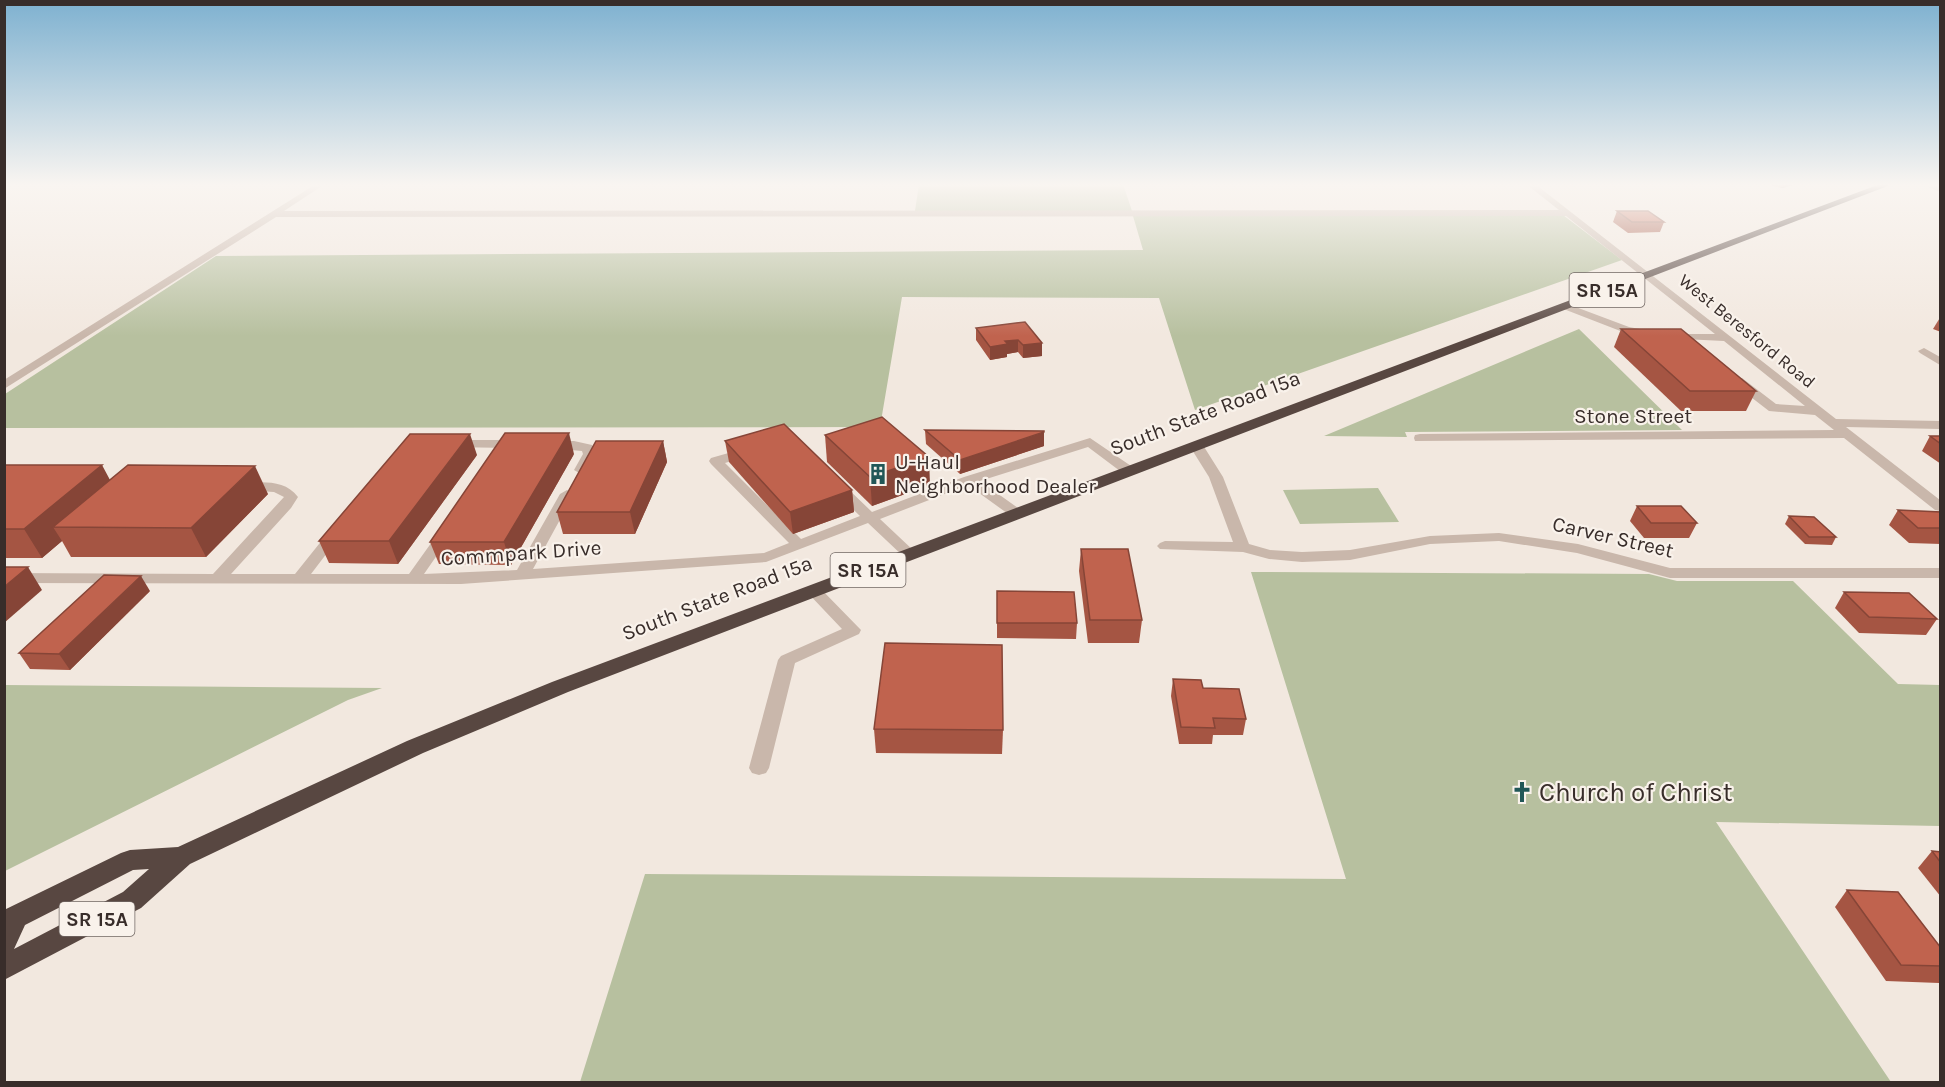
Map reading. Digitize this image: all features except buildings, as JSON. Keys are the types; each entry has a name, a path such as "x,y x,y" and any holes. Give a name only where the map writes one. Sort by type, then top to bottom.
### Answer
{"highway":[{"name":"South State Road 15a","path":"4,968 132,900 181,857 415,747 560,687 813,590 1753,235"},
{"name":"South State Road 15a","path":"10,920 130,860 181,857"},
{"path":"4,942 10,920"}],"street":[{"path":"4,386 241,235"},
{"name":"West Beresford Road","path":"1597,235 1941,507"},
{"path":"1565,306 1627,330 1651,333"},
{"path":"1705,352 1683,336 1727,338"},
{"path":"1924,351 1941,362"},
{"path":"1731,375 1773,408 1818,411"},
{"path":"1833,423 1941,424"},
{"name":"Stone Street","path":"1420,438 1846,434"},
{"name":"Commpark Drive","path":"4,578 461,579 766,557 969,480 1090,442 1129,471"},
{"path":"442,443 574,445 587,448 590,454 522,575"},
{"path":"494,464 507,444"},
{"path":"1196,446 1216,477 1244,547"},
{"path":"758,448 716,461 799,545"},
{"path":"829,477 869,518 909,554"},
{"path":"969,480 1016,513"},
{"path":"218,578 291,497 287,491 280,488 234,486"},
{"path":"413,579 453,521"},
{"path":"299,579 342,524"},
{"name":"Carver Street","path":"1165,546 1244,547 1269,554 1302,556 1350,555 1430,540 1499,537 1578,549 1670,573 1941,573"},
{"path":"759,768 787,660 853,630 813,590"}],"green space":[{"path":"1139,235 1589,235 1622,260 1195,410 1159,298 902,297 880,427 5,428 5,394 216,256 1143,250"},
{"path":"1579,329 1682,430 1405,432 1407,437 1324,436"},
{"path":"1378,488 1399,522 1300,524 1283,490"},
{"path":"1251,572 1649,574 1677,581 1793,581 1898,684 1940,685 1940,826 1716,822 1891,1082 580,1082 645,874 1346,879"},
{"path":"5,685 382,688 348,700 5,871"}],"place":[{"name":"U-Haul Neighborhood Dealer","path":"878,474"},
{"name":"Church of Christ","path":"1522,792"}]}
